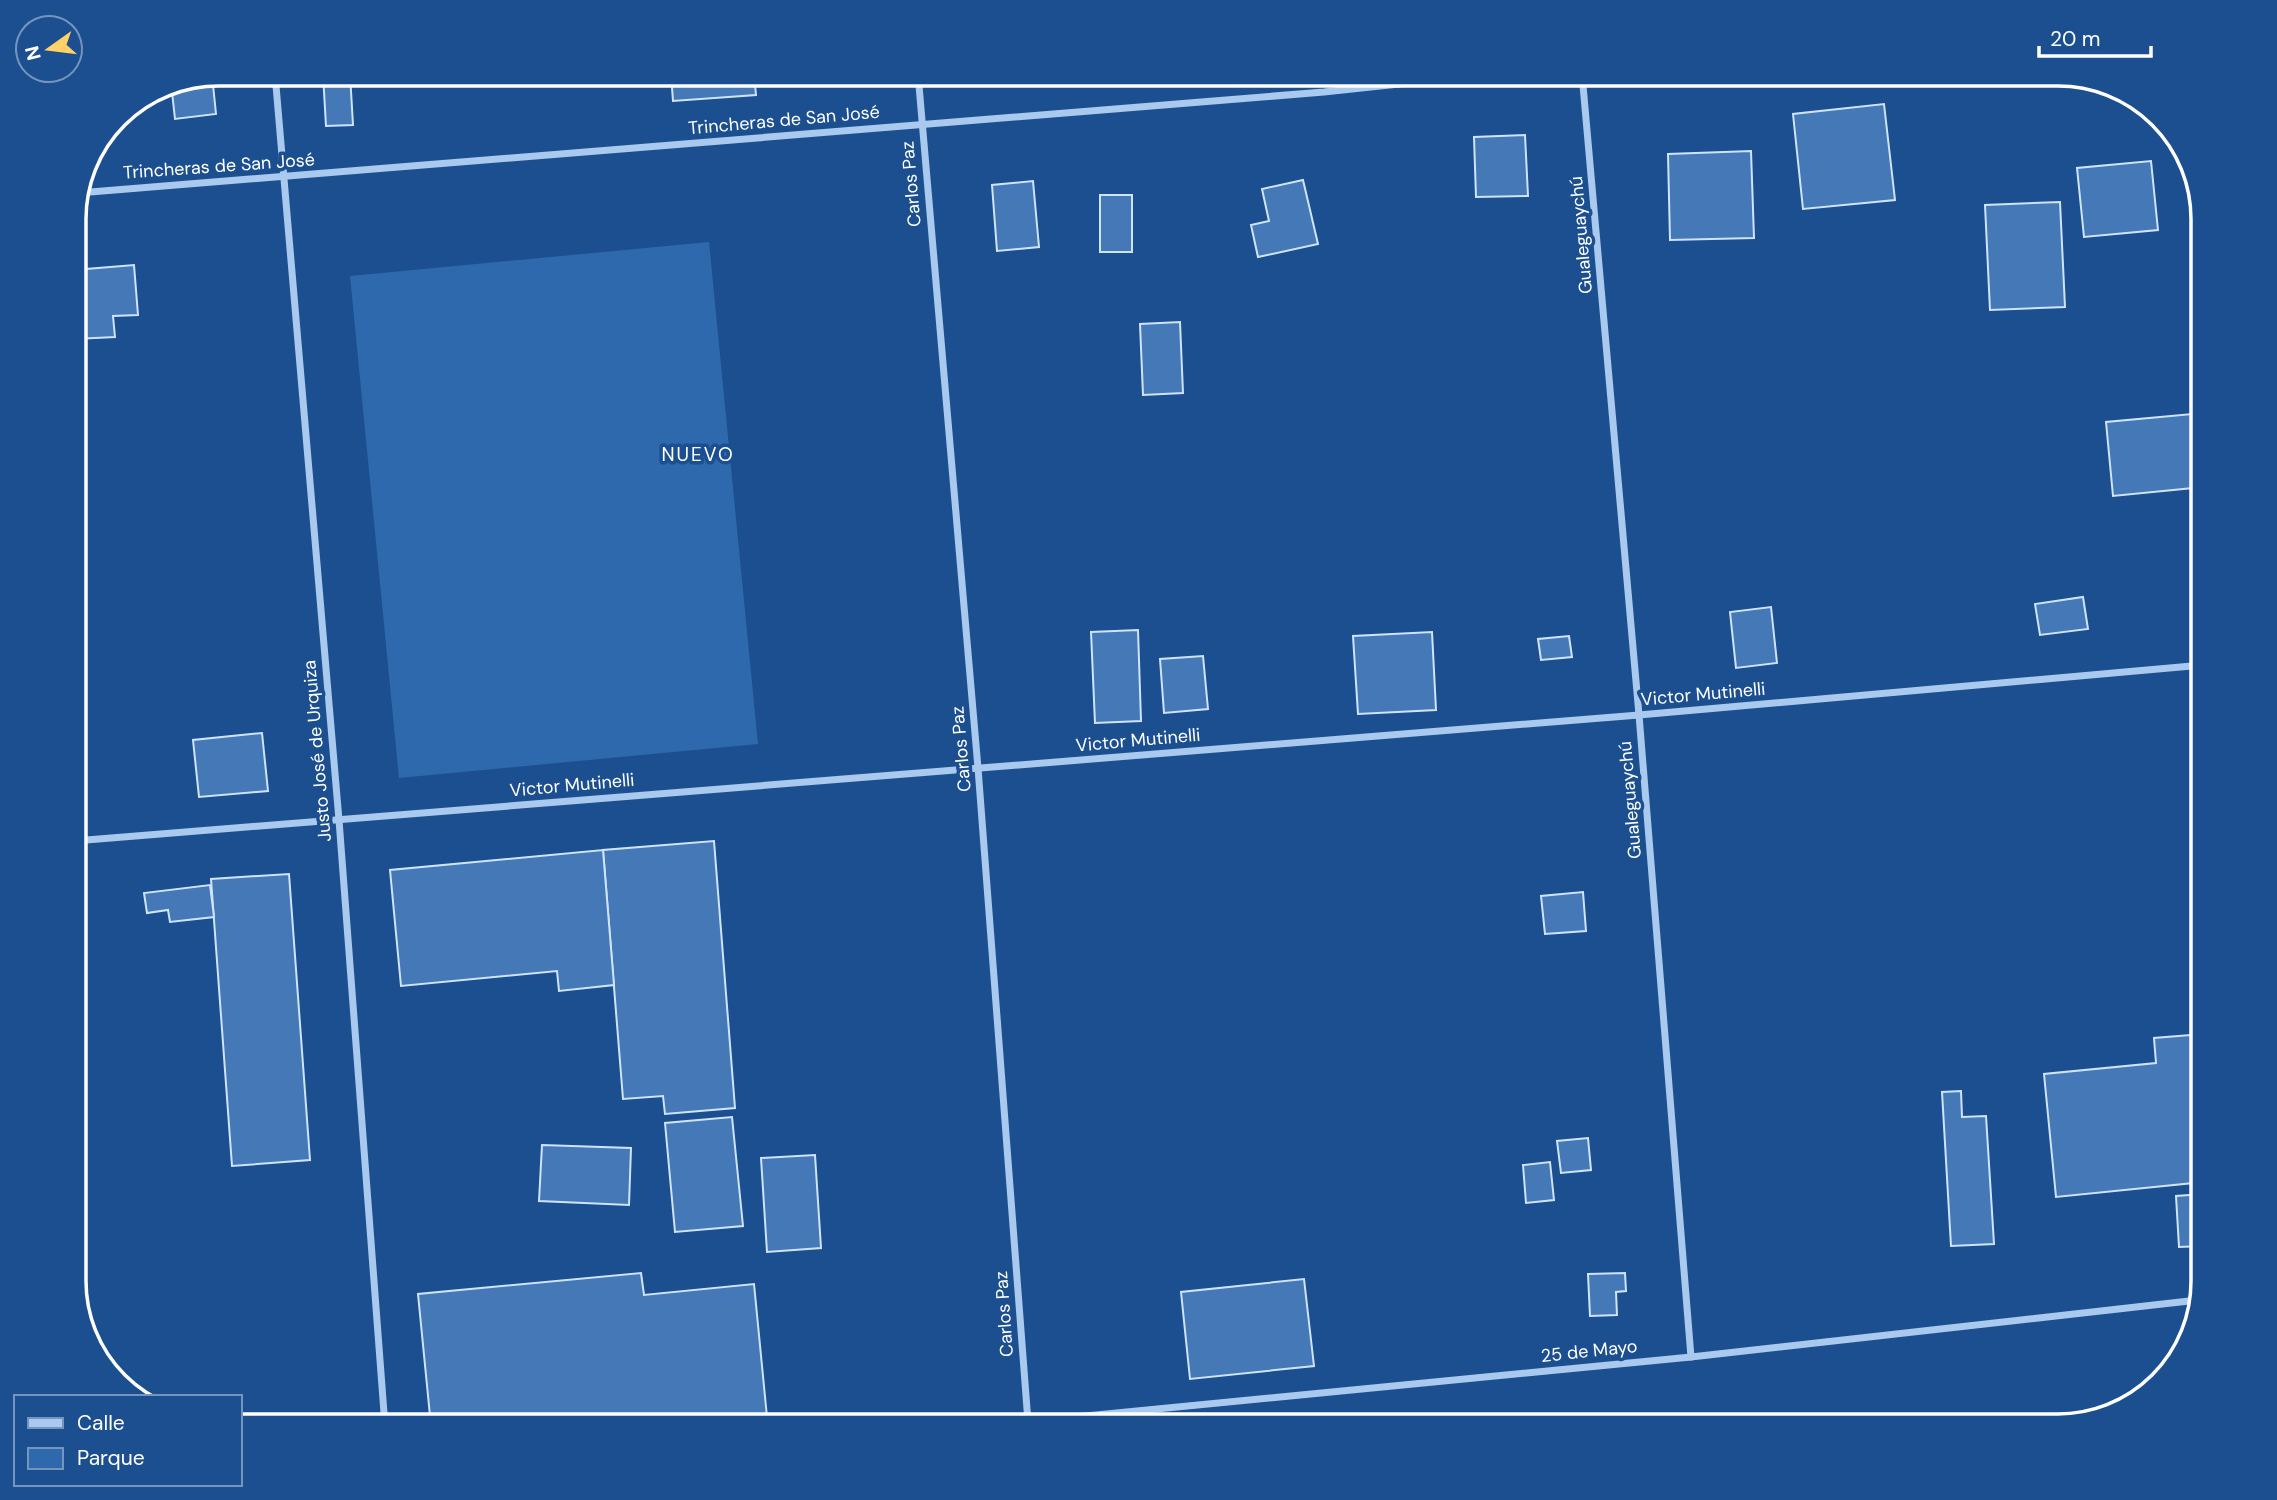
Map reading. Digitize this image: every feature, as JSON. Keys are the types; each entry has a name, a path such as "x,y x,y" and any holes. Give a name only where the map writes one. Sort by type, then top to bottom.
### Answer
{"street":[{"name":"Justo José de Urquiza","path":"276,86 339,820 384,1414"},
{"name":"Carlos Paz","path":"919,86 978,768 1027,1414"},
{"name":"Trincheras de San José","path":"89,192 1386,86"},
{"name":"Gualeguaychú","path":"1583,86 1639,715 1691,1357"},
{"name":"Victor Mutinelli","path":"86,840 1639,715 2191,666"},
{"name":"25 de Mayo","path":"1110,1414 1691,1357 2190,1301"}],"green space":[{"path":"709,242 758,744 399,778 350,276"}],"building":[{"path":"213,86 216,114 175,119 172,94"},
{"path":"324,86 351,86 353,125 326,126"},
{"path":"672,86 755,86 756,95 673,101"},
{"path":"1884,104 1895,200 1803,209 1793,114"},
{"path":"1525,135 1528,196 1476,197 1474,137"},
{"path":"1751,151 1754,238 1670,240 1668,154"},
{"path":"2151,161 2158,230 2084,237 2077,168"},
{"path":"1303,180 1318,244 1258,257 1251,225 1269,221 1262,189"},
{"path":"1033,181 1039,247 997,251 992,185"},
{"path":"1100,195 1132,195 1132,252 1100,252"},
{"path":"2060,202 2065,307 1990,310 1985,205"},
{"path":"134,265 138,315 113,316 115,337 86,338 86,269"},
{"path":"1180,322 1183,393 1143,395 1140,324"},
{"path":"2191,414 2191,488 2113,496 2106,422"},
{"path":"2083,597 2088,629 2040,635 2035,604"},
{"path":"1771,607 1777,663 1736,668 1730,612"},
{"path":"1138,630 1141,721 1095,723 1091,632"},
{"path":"1432,632 1436,710 1358,714 1353,636"},
{"path":"1569,636 1572,657 1541,660 1538,639"},
{"path":"1203,656 1208,709 1164,713 1160,659"},
{"path":"262,733 268,791 199,797 193,740"},
{"path":"714,841 735,1108 665,1114 663,1096 623,1099 603,850"},
{"path":"603,850 614,985 559,991 557,971 401,986 390,870"},
{"path":"289,874 310,1160 232,1166 211,879"},
{"path":"210,885 214,917 170,922 168,910 147,913 144,893"},
{"path":"1583,892 1586,931 1545,934 1541,896"},
{"path":"2191,1035 2191,1183 2056,1197 2044,1074 2156,1063 2154,1038"},
{"path":"1961,1091 1962,1117 1986,1116 1994,1244 1951,1246 1942,1092"},
{"path":"732,1117 743,1226 675,1232 665,1123"},
{"path":"1588,1138 1591,1170 1561,1173 1557,1141"},
{"path":"542,1145 631,1148 629,1205 539,1201"},
{"path":"815,1155 821,1248 767,1252 761,1158"},
{"path":"1550,1162 1554,1200 1526,1203 1523,1165"},
{"path":"2191,1195 2191,1246 2179,1247 2176,1196"},
{"path":"641,1273 644,1295 754,1284 767,1414 430,1414 418,1294"},
{"path":"1625,1273 1626,1291 1616,1292 1617,1315 1590,1316 1588,1274"},
{"path":"1304,1279 1314,1366 1190,1379 1181,1292"}],"district":[{"name":"NUEVO","path":"698,454"}]}
